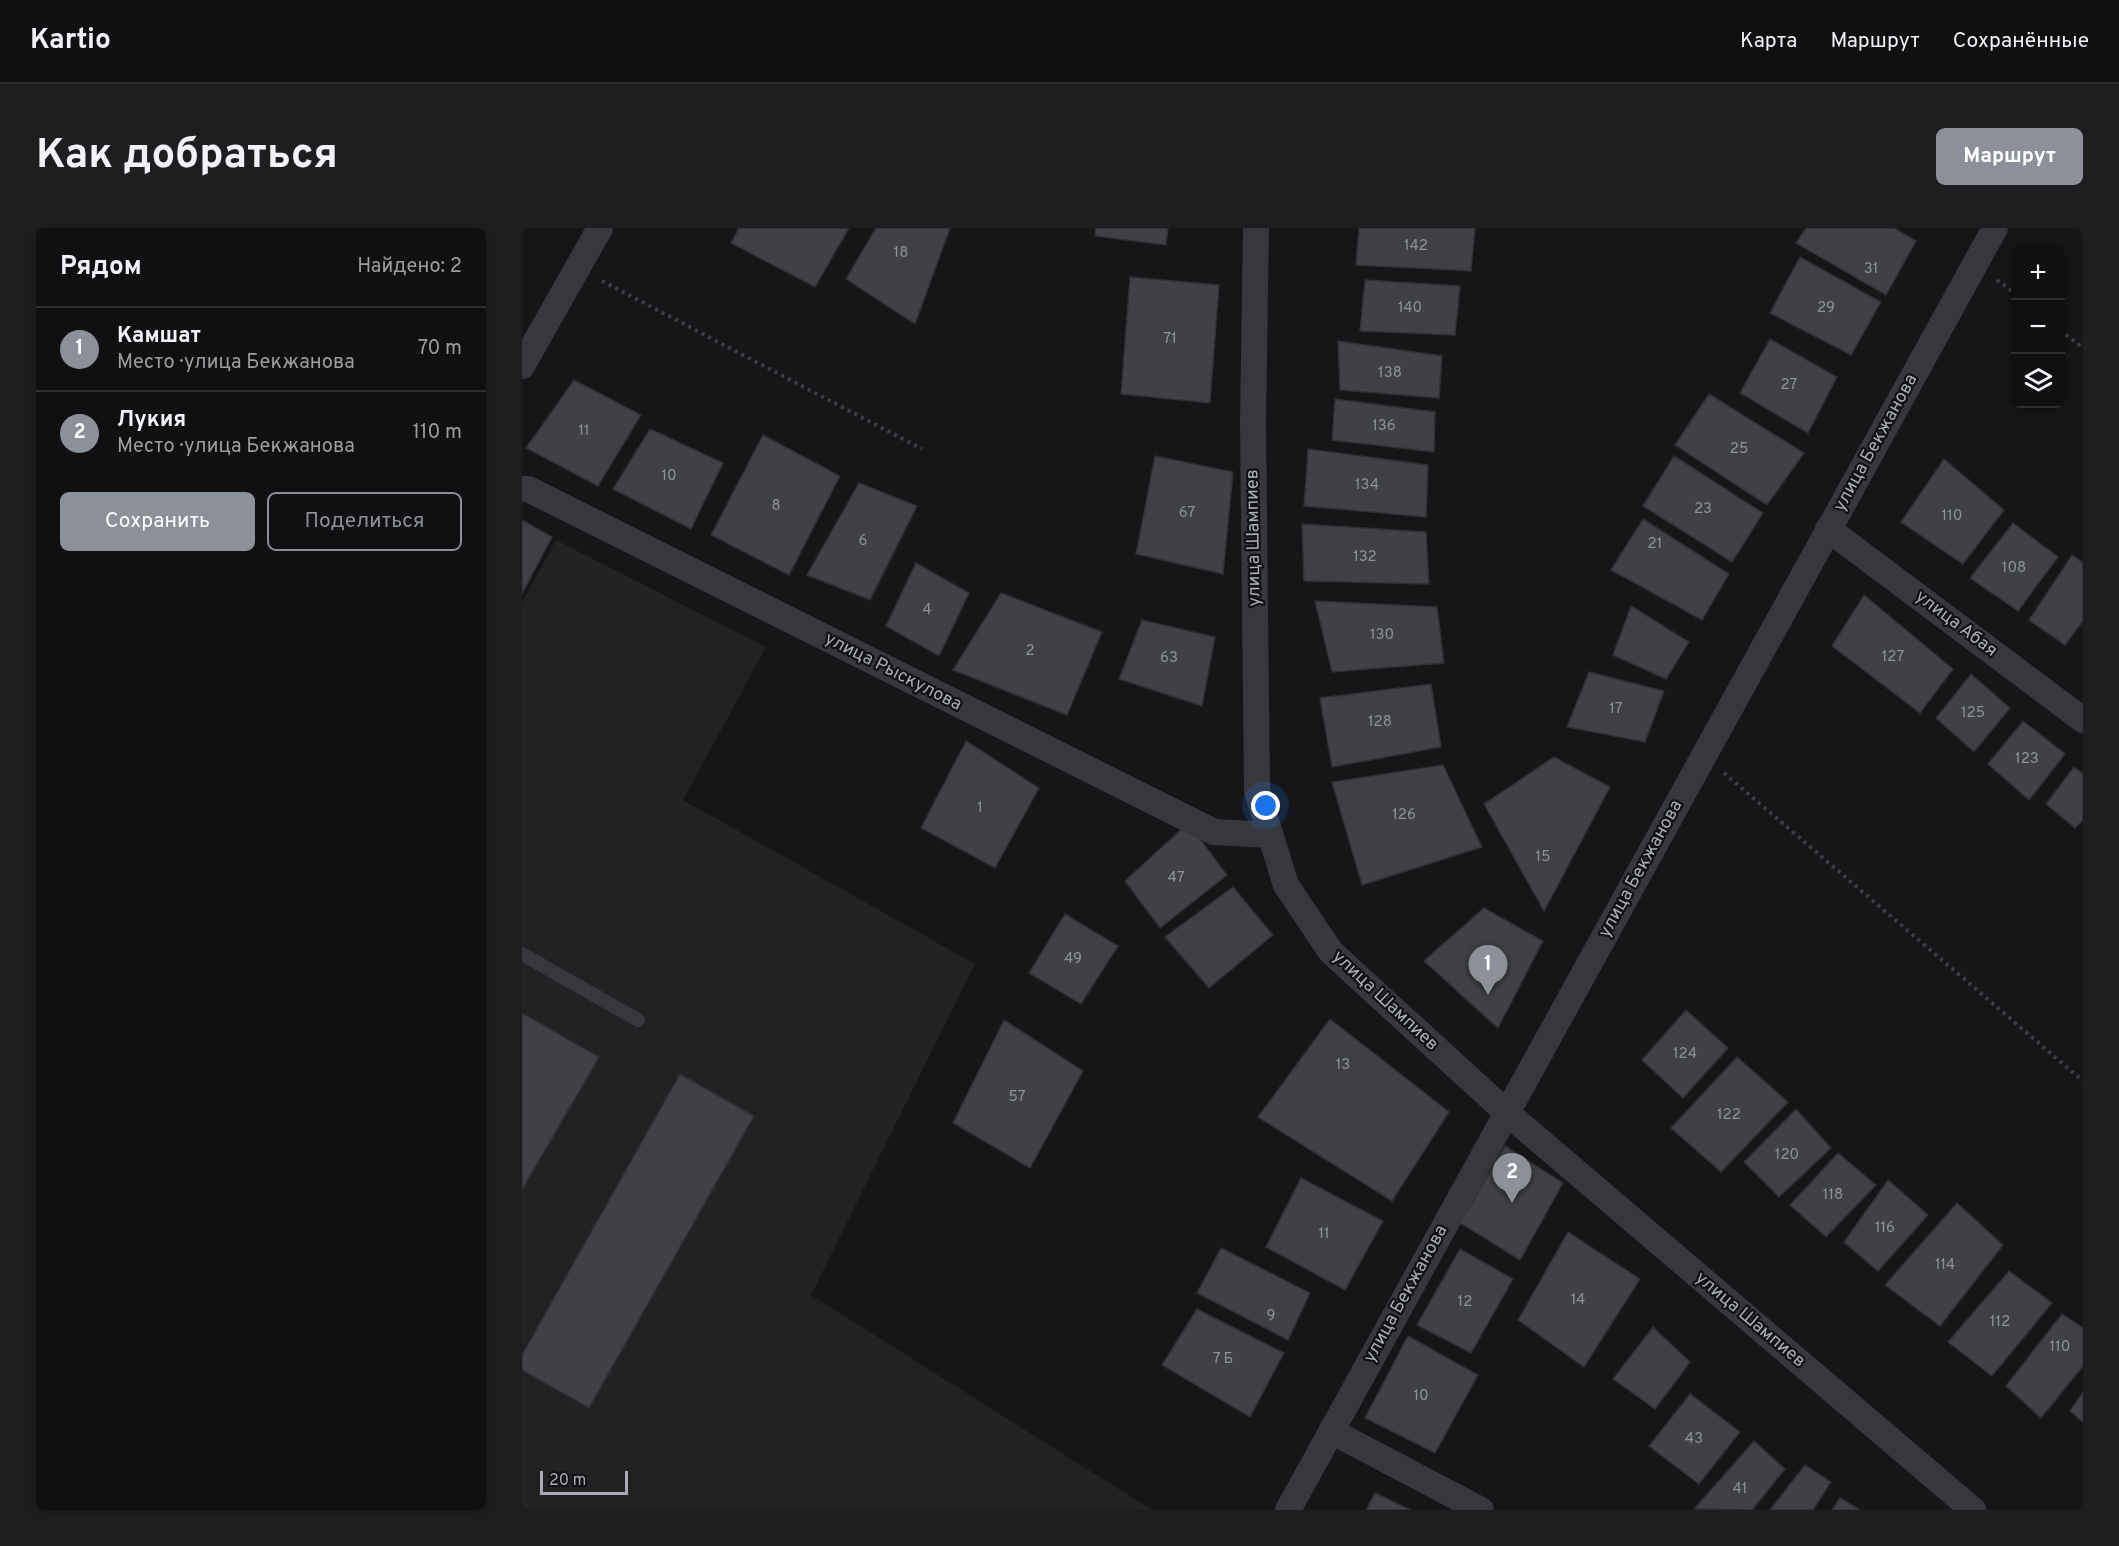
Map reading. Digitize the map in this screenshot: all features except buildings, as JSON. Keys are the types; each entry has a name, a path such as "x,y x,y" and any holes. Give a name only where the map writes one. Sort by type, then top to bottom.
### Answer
{"street":[{"path":"522,366 600,228"},
{"name":"улица Шампиев","path":"1256,228 1253,423 1257,792 1286,885 1330,952 1506,1112 1973,1510"},
{"name":"улица Бекжанова","path":"1288,1510 1995,228"},
{"name":"улица Рыскулова","path":"522,489 528,489 1214,832 1270,836"},
{"name":"улица Абая","path":"1828,529 2083,720"},
{"path":"1331,1431 1480,1510"}],"lane":[{"path":"522,954 638,1020"}],"path":[{"path":"577,268 921,449"},
{"path":"2065,333 2083,348"},
{"path":"1704,755 2083,1082"}],"shaded area":[{"path":"556,540 766,647 683,800 975,964 811,1295 1152,1510 522,1510 522,603"}],"place":[{"name":"Камшат","path":"1488,995"},
{"name":"Лукия","path":"1512,1203"}]}
